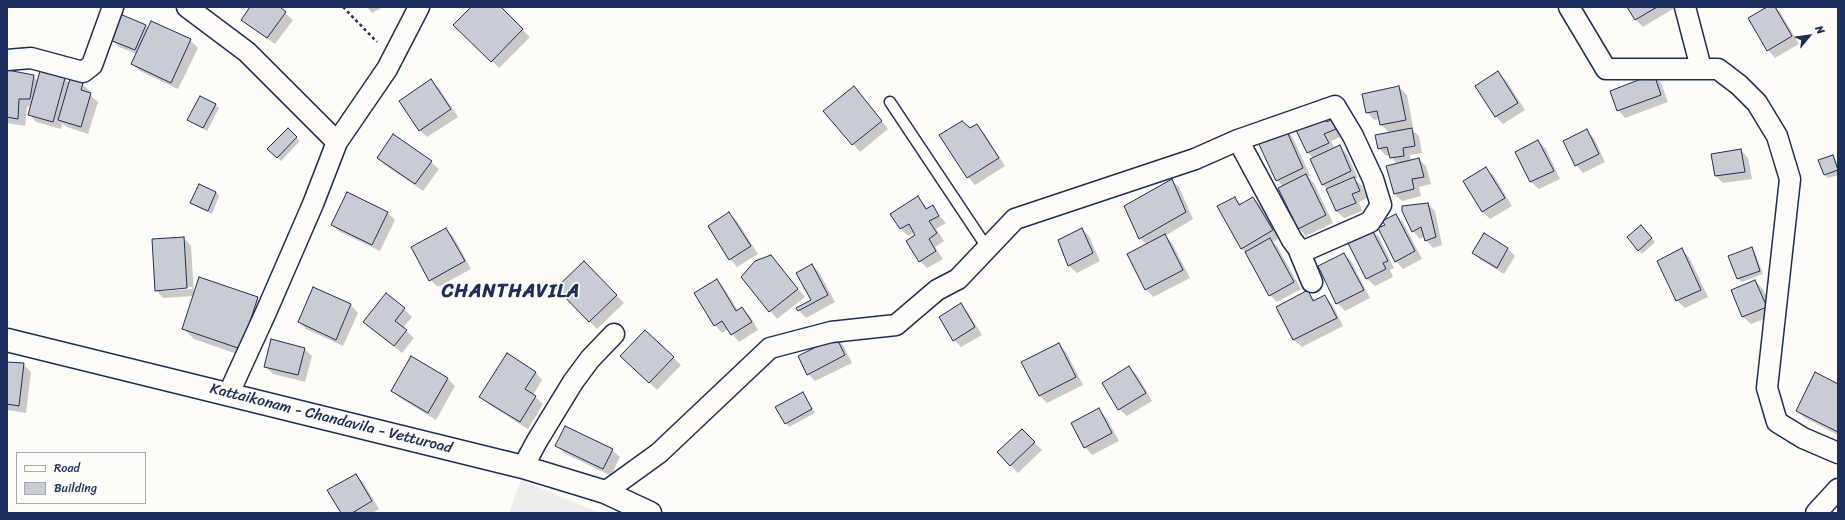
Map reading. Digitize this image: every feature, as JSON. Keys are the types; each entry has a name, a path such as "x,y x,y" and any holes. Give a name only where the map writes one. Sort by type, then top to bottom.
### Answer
{"main road":[{"name":"Kattaikonam - Chandavila - Vetturoad","path":"7,340 229,393 523,467 605,492 650,513"}],"street":[{"path":"7,60 31,58 83,72 92,65 113,7"},
{"path":"187,7 247,52 337,142"},
{"path":"229,393 270,303 337,142 392,58 419,7"},
{"path":"1569,7 1606,69 1718,69 1739,85 1757,103 1777,136 1790,179 1767,388 1777,422 1803,438 1838,453"},
{"path":"1685,7 1701,68"},
{"path":"605,492 659,453 770,348 831,332 896,325 937,290 958,279 1015,219 1195,159 1238,140 1335,106 1353,136 1373,179 1381,205 1370,222 1304,251 1298,248"},
{"path":"1238,140 1292,240 1298,248 1312,282"},
{"path":"523,467 573,382 590,359 614,334"},
{"path":"1816,513 1838,489"}],"lane":[{"path":"890,102 988,249"}],"path":[{"path":"344,7 392,58"}],"shaded area":[{"path":"521,480 600,513 509,513"}],"building":[{"path":"250,7 280,7 286,12 267,38 241,20"},
{"path":"471,7 501,7 523,29 491,62 453,25"},
{"path":"1627,7 1657,7 1635,20"},
{"path":"1767,7 1775,7 1792,36 1767,51 1748,18"},
{"path":"120,14 146,25 135,50 110,40"},
{"path":"151,21 191,39 171,83 131,64"},
{"path":"7,70 34,75 30,99 19,99 18,119 7,117"},
{"path":"40,71 65,78 53,122 28,115"},
{"path":"1498,71 1518,103 1495,117 1475,86"},
{"path":"1654,74 1661,95 1617,111 1610,91"},
{"path":"70,79 83,83 81,90 91,93 81,127 58,120"},
{"path":"431,79 451,109 419,131 399,101"},
{"path":"854,86 882,121 852,145 823,111"},
{"path":"1399,86 1406,120 1380,125 1377,111 1366,113 1362,94"},
{"path":"200,96 216,104 203,128 187,120"},
{"path":"1325,118 1327,122 1332,119 1336,129 1324,134 1329,143 1307,153 1295,128"},
{"path":"962,121 970,128 977,124 999,158 967,178 939,135"},
{"path":"1285,127 1303,168 1276,181 1257,140"},
{"path":"288,128 297,137 277,158 267,149"},
{"path":"1412,128 1415,146 1403,148 1404,156 1390,158 1387,147 1378,149 1375,135"},
{"path":"1587,129 1599,154 1575,166 1563,141"},
{"path":"393,134 432,161 415,184 377,158"},
{"path":"1538,140 1554,171 1530,182 1515,152"},
{"path":"1340,145 1351,171 1322,185 1310,159"},
{"path":"1741,149 1745,172 1715,176 1711,154"},
{"path":"1833,155 1838,170 1824,175 1818,160"},
{"path":"1419,158 1424,177 1412,179 1414,189 1394,194 1386,166"},
{"path":"1486,167 1505,198 1482,212 1463,181"},
{"path":"1306,174 1326,215 1298,229 1278,188"},
{"path":"1354,177 1360,191 1352,194 1356,203 1336,211 1326,189"},
{"path":"1172,179 1186,212 1139,239 1124,206"},
{"path":"199,184 216,192 208,211 190,203"},
{"path":"347,192 388,212 372,245 331,225"},
{"path":"918,196 926,209 933,205 939,216 929,221 937,233 929,239 936,251 919,262 906,241 915,235 909,224 900,229 890,214"},
{"path":"1235,197 1239,205 1253,197 1273,230 1241,249 1217,206"},
{"path":"1428,203 1436,237 1425,241 1421,227 1412,232 1402,211 1402,206"},
{"path":"729,212 751,246 729,260 708,226"},
{"path":"1396,214 1415,251 1395,262 1378,228 1385,225 1382,221"},
{"path":"1641,225 1652,238 1638,251 1627,237"},
{"path":"446,228 465,261 429,281 411,247"},
{"path":"1082,228 1093,253 1068,266 1058,240"},
{"path":"1371,228 1388,261 1383,263 1386,269 1366,279 1348,243 1361,237"},
{"path":"1484,233 1508,248 1497,268 1472,253"},
{"path":"1165,234 1183,270 1145,290 1127,254"},
{"path":"184,237 187,288 155,291 152,239"},
{"path":"1270,238 1294,282 1269,296 1245,252"},
{"path":"1752,247 1760,271 1737,279 1728,256"},
{"path":"1682,248 1701,290 1676,301 1657,261"},
{"path":"1344,253 1364,290 1336,304 1318,266"},
{"path":"771,255 798,289 769,312 741,277 755,261"},
{"path":"584,261 617,295 589,322 556,288"},
{"path":"812,264 828,295 798,311 796,308 811,300 796,273"},
{"path":"199,277 258,297 241,349 182,329"},
{"path":"717,279 736,311 742,307 752,322 731,335 722,321 714,326 694,293"},
{"path":"1755,280 1767,307 1742,317 1731,290"},
{"path":"313,287 351,304 336,340 298,322"},
{"path":"1308,290 1313,301 1325,295 1337,318 1293,340 1276,307"},
{"path":"386,293 405,308 395,321 407,330 394,346 363,322"},
{"path":"961,303 975,327 953,341 939,317"},
{"path":"645,330 674,357 649,383 620,356"},
{"path":"836,337 845,355 807,375 798,356"},
{"path":"271,339 305,348 298,375 264,367"},
{"path":"1059,343 1076,377 1039,396 1021,362"},
{"path":"507,353 536,372 525,389 536,396 520,422 479,397"},
{"path":"411,356 448,378 428,413 391,391"},
{"path":"7,362 24,363 19,406 7,404"},
{"path":"1129,366 1146,393 1118,410 1102,383"},
{"path":"1815,372 1838,384 1838,432 1796,411"},
{"path":"803,392 812,409 785,424 775,407"},
{"path":"1099,408 1112,433 1084,448 1071,423"},
{"path":"565,426 613,449 603,469 555,446"},
{"path":"1022,429 1035,442 1010,466 997,452"},
{"path":"356,474 372,501 352,513 341,513 327,490"}],"district":[{"name":"CHANTHAVILA","path":"511,292"}]}
